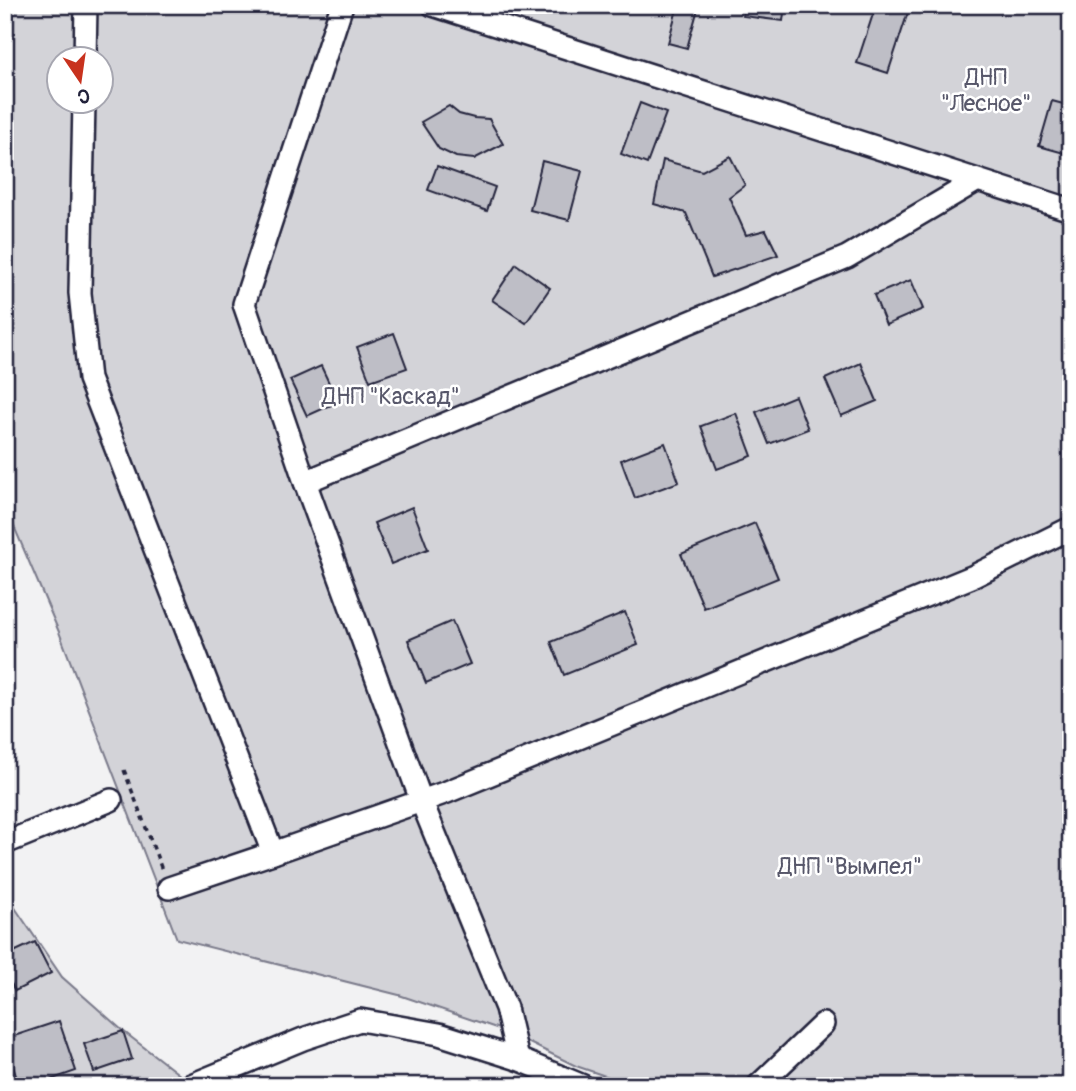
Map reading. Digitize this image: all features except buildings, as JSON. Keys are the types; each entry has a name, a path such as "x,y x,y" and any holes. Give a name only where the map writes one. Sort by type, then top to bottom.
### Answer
{"street":[{"path":"85,46 86,5"},
{"path":"342,5 244,304 305,482 421,800 497,984 513,1035 517,1059"},
{"path":"433,5 1071,210"},
{"path":"84,116 80,293 89,379 273,853"},
{"path":"305,482 847,257 976,181"},
{"path":"169,888 447,792 974,576 1071,528"},
{"path":"5,843 111,800"},
{"path":"188,1086 303,1039 360,1020 439,1034 517,1059 583,1086"},
{"path":"758,1086 822,1024"}],"path":[{"path":"124,769 169,888"}],"green space":[{"name":"ДНП \"Каскад\"","path":"5,5 1071,5 1071,1086 635,1086 576,1066 505,1031 399,995 177,939 59,632 13,524 5,527"},
{"path":"5,893 62,977 123,1031 194,1086 5,1086"}],"park label":[{"name":"ДНП \"Лесное\"","path":"986,90"},
{"name":"ДНП \"Вымпел\"","path":"850,866"}]}
